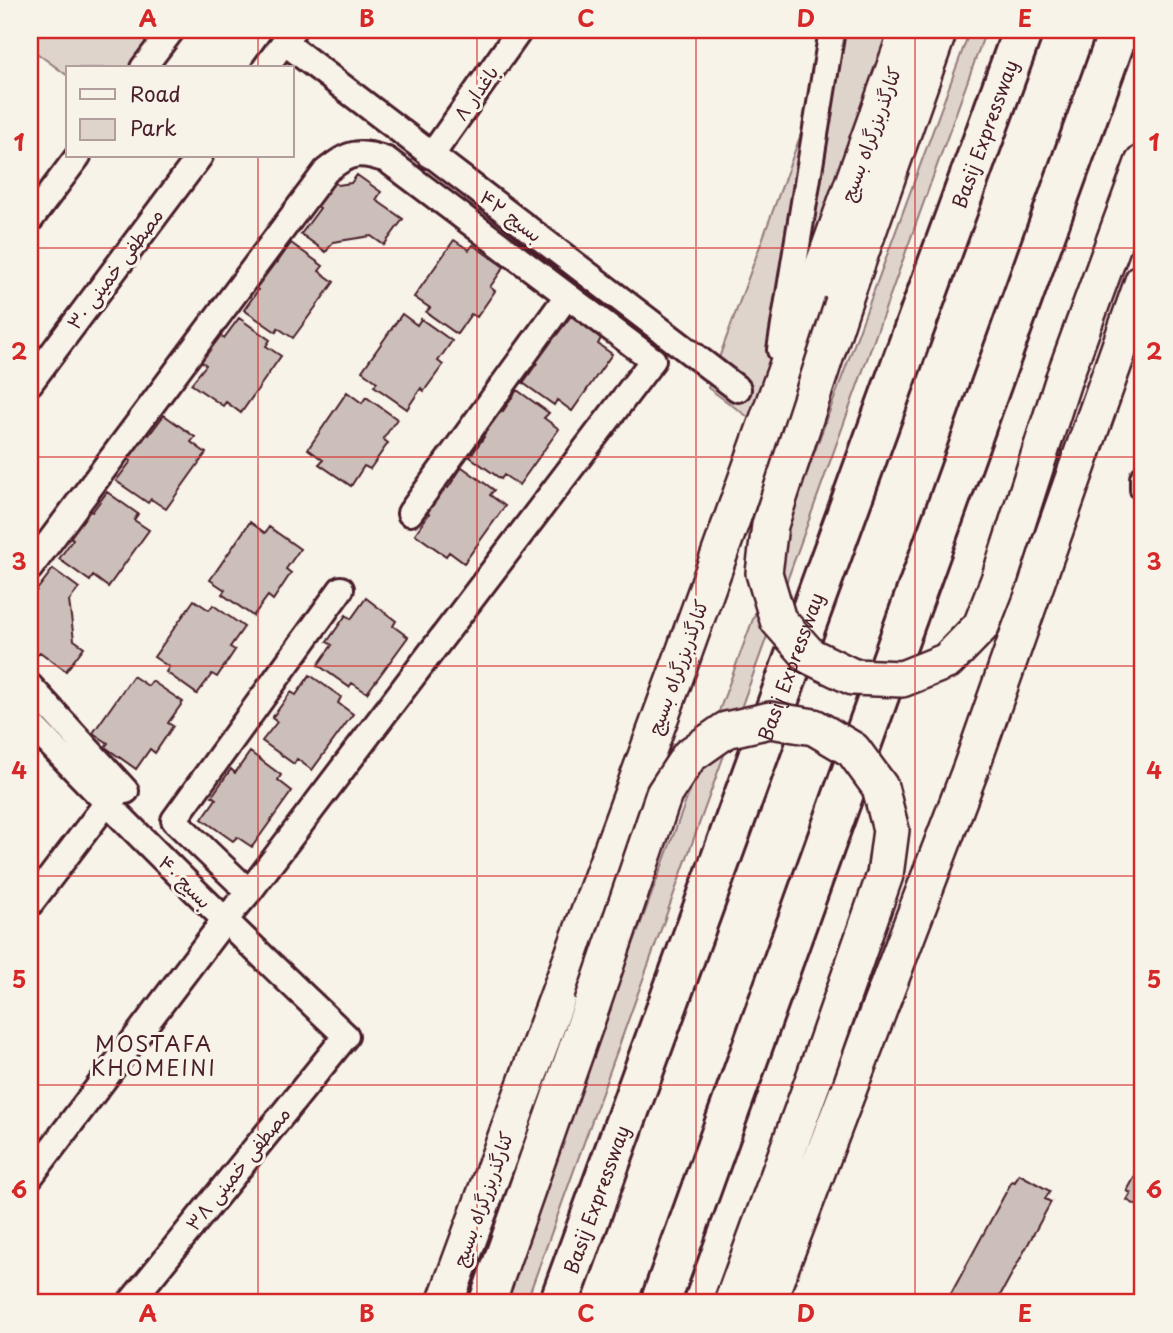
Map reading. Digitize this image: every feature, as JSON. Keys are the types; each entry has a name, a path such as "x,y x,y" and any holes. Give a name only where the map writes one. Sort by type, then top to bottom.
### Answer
{"highway":[{"name":"Basij Expressway","path":"559,1303 1023,30"},
{"path":"660,1303 1119,30"}],"main road":[{"name":"کنارگذربزرگراه بسیج","path":"444,1303 908,30"},
{"path":"939,30 843,303 770,525 764,573 778,620 810,656 853,677 902,679 947,661 981,626 999,580 1065,378 1143,163"},
{"path":"767,1303 971,768 1143,281"},
{"path":"487,1303 664,794 689,756 726,730 769,720 814,727 853,750 880,787 891,830 886,875 732,1303"}],"street":[{"path":"145,66 172,30"},
{"name":"باغدار ۸","path":"431,156 520,30"},
{"path":"770,413 832,30"},
{"path":"266,66 289,36"},
{"name":"بسیج ۴۲","path":"289,36 431,156 738,389"},
{"path":"30,568 326,171 345,156 365,152 387,160 653,360 30,1177"},
{"path":"30,220 76,158"},
{"name":"مصطفی خمینی ۳۰","path":"30,383 199,158"},
{"path":"410,513 567,296"},
{"path":"1143,478 1143,489"},
{"path":"249,892 174,820 341,589"},
{"path":"30,685 116,797 30,904"},
{"name":"بسیج ۴۰","path":"30,723 116,797 224,921 346,1036"},
{"name":"مصطفی خمینی ۳۸","path":"131,1303 346,1036"}],"green space":[{"path":"30,30 163,30 136,66 66,66 66,75 30,48"},
{"path":"839,30 898,30 755,422 708,388"},
{"path":"970,30 986,30 526,1303 501,1303"}],"building":[{"path":"357,175 381,192 376,200 403,219 384,245 371,236 333,242 326,252 301,234 320,208 312,203 330,179 338,185 351,183"},
{"path":"454,240 469,250 473,245 504,267 490,287 495,291 477,317 471,314 457,334 426,312 430,308 414,297"},
{"path":"291,243 323,266 319,271 334,282 293,338 278,328 276,332 244,310 258,290 254,287 272,260 277,263"},
{"path":"402,314 417,325 421,319 452,341 438,361 443,365 424,391 421,388 407,409 374,386 377,382 362,371"},
{"path":"571,316 601,338 598,344 612,354 572,411 557,400 554,405 523,383 537,363 532,359 551,333 556,336"},
{"path":"239,318 270,340 266,346 281,356 241,413 226,402 223,406 191,384 206,365 201,361 219,334 224,338"},
{"path":"517,390 549,413 544,418 559,429 519,485 504,475 501,479 470,457 484,437 479,434 498,407 503,411"},
{"path":"347,392 362,403 366,397 397,419 383,439 388,443 370,469 364,466 351,486 319,464 323,460 308,449"},
{"path":"164,415 195,437 191,442 206,453 166,509 151,499 148,503 116,481 131,461 126,458 145,431 149,435"},
{"path":"462,467 494,490 490,495 505,506 464,563 449,552 446,556 415,534 429,514 424,510 443,484 448,488"},
{"path":"107,492 138,514 134,520 149,530 108,587 93,576 90,581 59,559 73,539 68,535 87,509 92,512"},
{"path":"250,522 265,533 269,527 300,549 286,569 291,573 273,600 268,596 253,616 222,594 225,590 210,580"},
{"path":"53,569 79,588 69,601 74,640 84,647 66,671 40,652 34,659 30,656 30,593 33,595"},
{"path":"366,598 396,621 393,626 408,637 367,693 352,683 349,687 318,665 332,645 327,642 346,615 351,619"},
{"path":"194,600 209,610 213,605 244,627 230,647 235,650 217,677 212,674 197,694 166,672 169,667 154,657"},
{"path":"310,675 341,697 338,703 353,714 312,770 297,759 294,764 262,741 277,722 272,718 291,692 296,695"},
{"path":"133,676 148,686 152,681 183,702 168,723 173,726 155,753 150,749 136,769 105,747 108,743 93,733"},
{"path":"250,752 281,775 278,780 292,791 252,847 237,837 233,841 202,819 216,799 212,796 231,769 235,773"},
{"path":"1143,1161 1143,1209 1127,1200 1131,1193 1127,1191"},
{"path":"1019,1174 1050,1191 1045,1199 1051,1202 996,1303 946,1303 1012,1181 1015,1182"}],"district":[{"name":"MOSTAFA KHOMEINI","path":"154,1057"}]}
